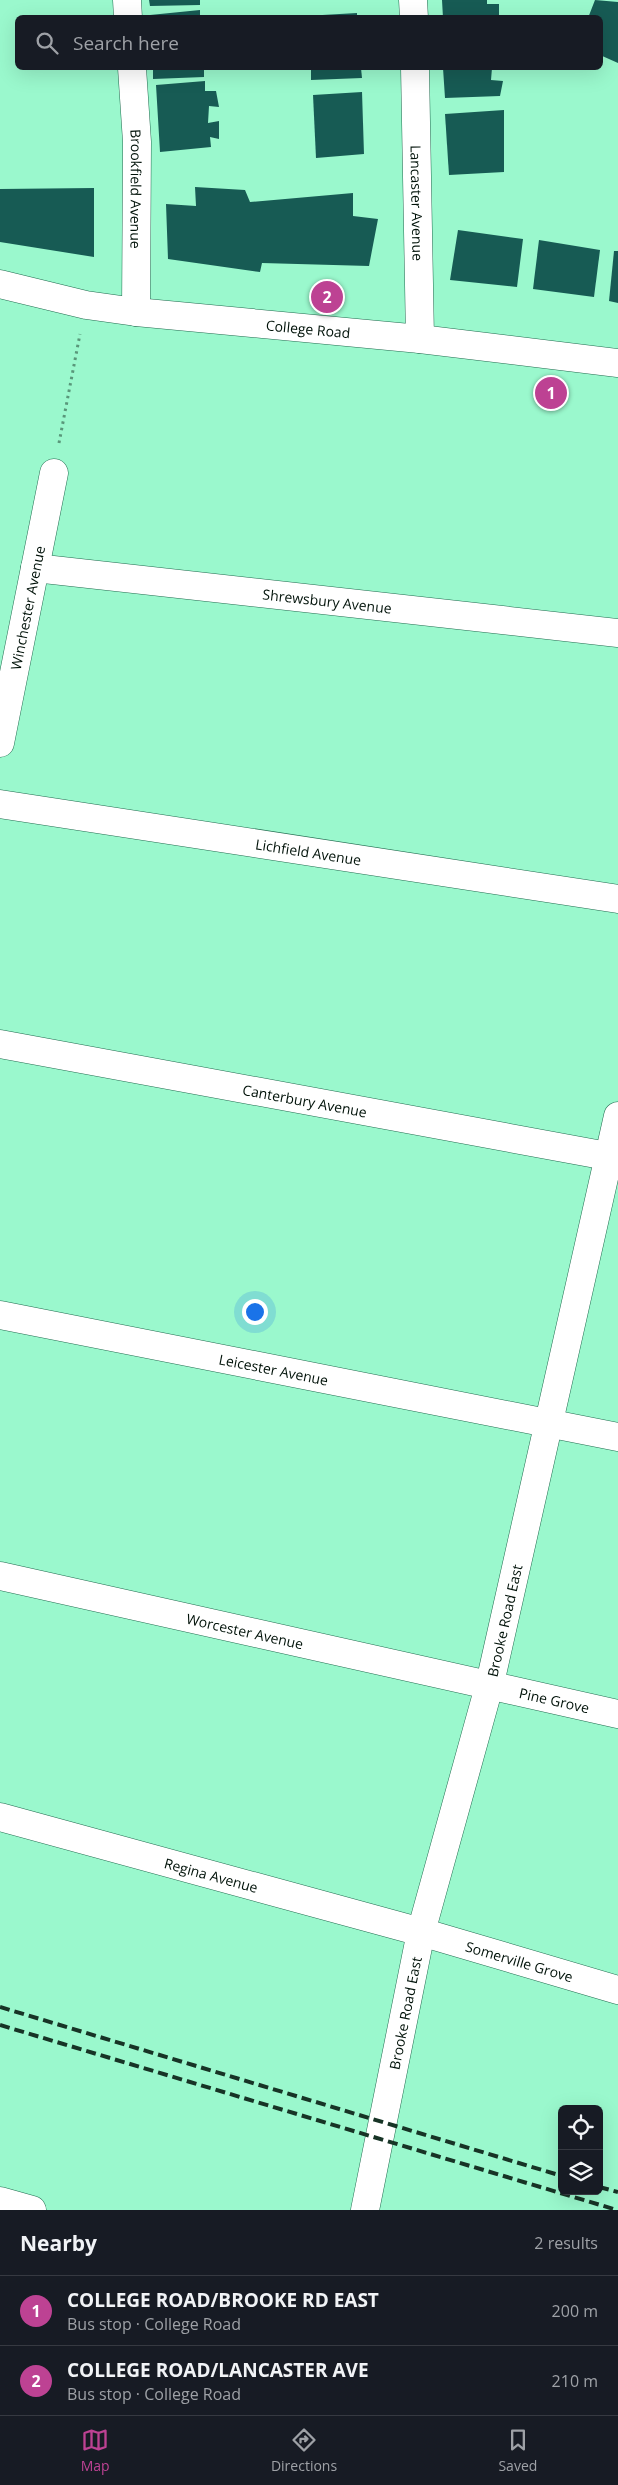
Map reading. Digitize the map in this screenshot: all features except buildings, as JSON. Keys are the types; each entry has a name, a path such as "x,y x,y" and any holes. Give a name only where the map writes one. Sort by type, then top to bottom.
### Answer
{"street":[{"path":"127,0 128,15"},
{"path":"413,0 414,15"},
{"name":"Brookfield Avenue","path":"132,70 137,142 136,312"},
{"name":"Lancaster Avenue","path":"415,70 420,339"},
{"name":"College Road","path":"0,284 86,305 136,312 420,339 618,363"},
{"name":"Winchester Avenue","path":"0,743 54,473"},
{"name":"Shrewsbury Avenue","path":"35,568 618,633"},
{"name":"Lichfield Avenue","path":"0,804 618,898"},
{"name":"Canterbury Avenue","path":"0,1044 614,1158"},
{"name":"Brooke Road East","path":"365,2210 421,1932 490,1683 547,1422 614,1158 618,1116"},
{"name":"Leicester Avenue","path":"0,1315 618,1437"},
{"name":"Worcester Avenue","path":"0,1576 490,1683"},
{"name":"Pine Grove","path":"490,1683 618,1714"},
{"name":"Regina Avenue","path":"0,1817 421,1932"},
{"name":"Somerville Grove","path":"421,1932 618,1990"},
{"path":"0,2201 32,2210"}],"path":[{"path":"54,473 86,305"}],"railway":[{"path":"0,2007 558,2175"},
{"path":"0,2025 617,2210"},
{"path":"603,2188 618,2192"}],"place":[{"name":"COLLEGE ROAD/LANCASTER AVE","path":"327,297"},
{"name":"COLLEGE ROAD/BROOKE RD EAST","path":"551,393"}]}
